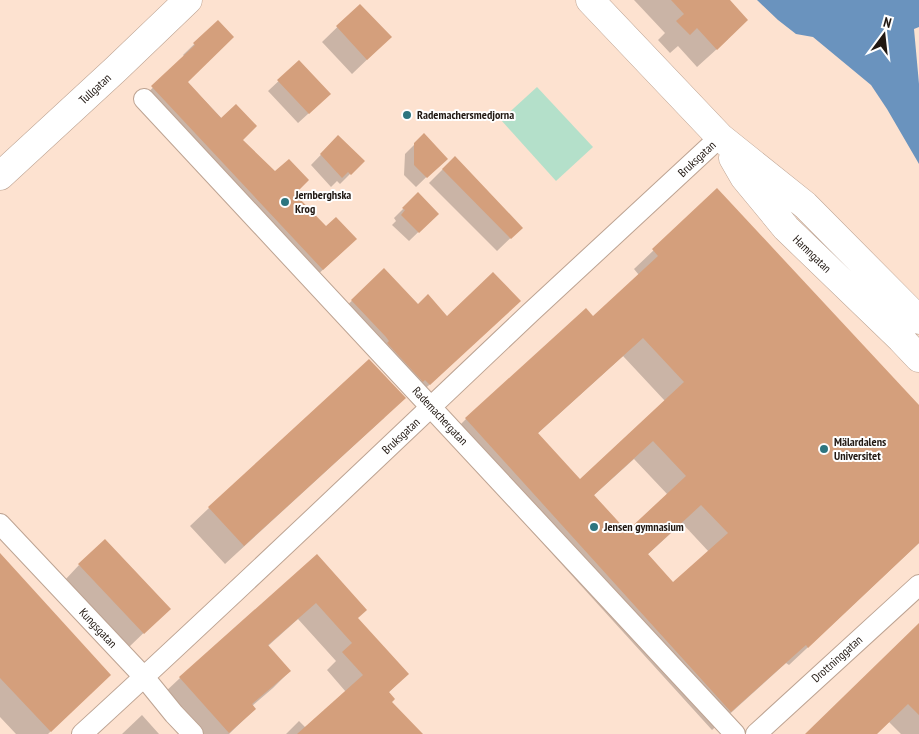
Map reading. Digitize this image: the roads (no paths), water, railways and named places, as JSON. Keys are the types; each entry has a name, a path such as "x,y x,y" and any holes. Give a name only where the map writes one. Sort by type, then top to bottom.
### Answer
{"street":[{"name":"Tullgatan","path":"0,176 188,0"},
{"name":"Hamngatan","path":"590,0 720,137 744,176 786,228 914,335"},
{"name":"Rademachergatan","path":"144,99 735,734"},
{"name":"Bruksgatan","path":"82,734 720,137"},
{"name":"Kungsgatan","path":"0,524 144,677 193,734"},
{"name":"Drottninggatan","path":"756,734 919,585"}],"water":[{"path":"757,0 919,0 919,27 914,29 919,84 919,164 871,85 813,37 796,34"}],"place":[{"name":"Rademachersmedjorna","path":"407,115"},
{"name":"Jernberghska Krog","path":"285,202"},
{"name":"Mälardalens Universitet","path":"824,449"},
{"name":"Jensen gymnasium","path":"594,527"}]}
